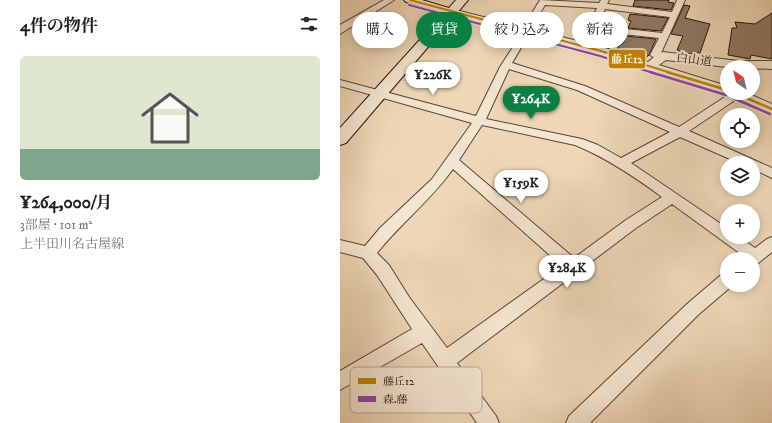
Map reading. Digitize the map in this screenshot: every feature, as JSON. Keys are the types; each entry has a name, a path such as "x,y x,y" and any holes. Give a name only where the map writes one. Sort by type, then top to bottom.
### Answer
{"main road":[{"path":"410,0 451,7"},
{"path":"340,140 376,93 451,7 462,0"},
{"path":"340,128 376,93"}],"street":[{"path":"341,28 390,0"},
{"path":"664,56 655,55 681,0"},
{"path":"536,12 543,1 604,3 675,15"},
{"path":"451,7 480,16"},
{"path":"628,32 664,36"},
{"path":"368,253 385,232 437,182 479,121 507,65 517,48"},
{"path":"587,48 720,88"},
{"path":"650,66 664,56"},
{"name":"白山道","path":"664,56 739,65 772,65"},
{"path":"507,65 581,88 734,156"},
{"path":"340,83 479,121 578,142 594,148 621,163 673,197 720,231"},
{"path":"621,163 680,132 724,100"},
{"path":"751,100 772,109"},
{"path":"452,161 574,268"},
{"path":"760,167 772,173"},
{"path":"446,360 574,268 631,224 673,197"},
{"path":"760,253 772,243"},
{"path":"737,244 747,252"},
{"path":"340,246 368,253 383,270 424,332 451,367"},
{"path":"576,423 693,310 720,286"},
{"path":"364,367 424,332"},
{"path":"340,381 350,375"},
{"path":"482,413 489,423"}],"building":[{"path":"635,0 669,0 668,2 674,3 671,10 633,6"},
{"path":"684,5 690,6 685,18 710,24 700,53 694,52 694,54 679,52 679,50 677,50 683,36 671,34"},
{"path":"772,13 772,59 751,55 750,59 728,55 732,28 737,28 735,22 755,24"},
{"path":"630,14 668,18 661,31 628,28 631,21 628,20"},
{"path":"628,36 656,39 649,55 644,59 617,50 619,49 617,48 628,48"}],"transit line":[{"name":"藤丘12","path":"410,0 601,51 720,88"},
{"name":"森.藤","path":"409,5 600,56 720,93"},
{"name":"森.藤","path":"738,100 770,114"},
{"name":"藤丘12","path":"751,100 772,109"}]}
